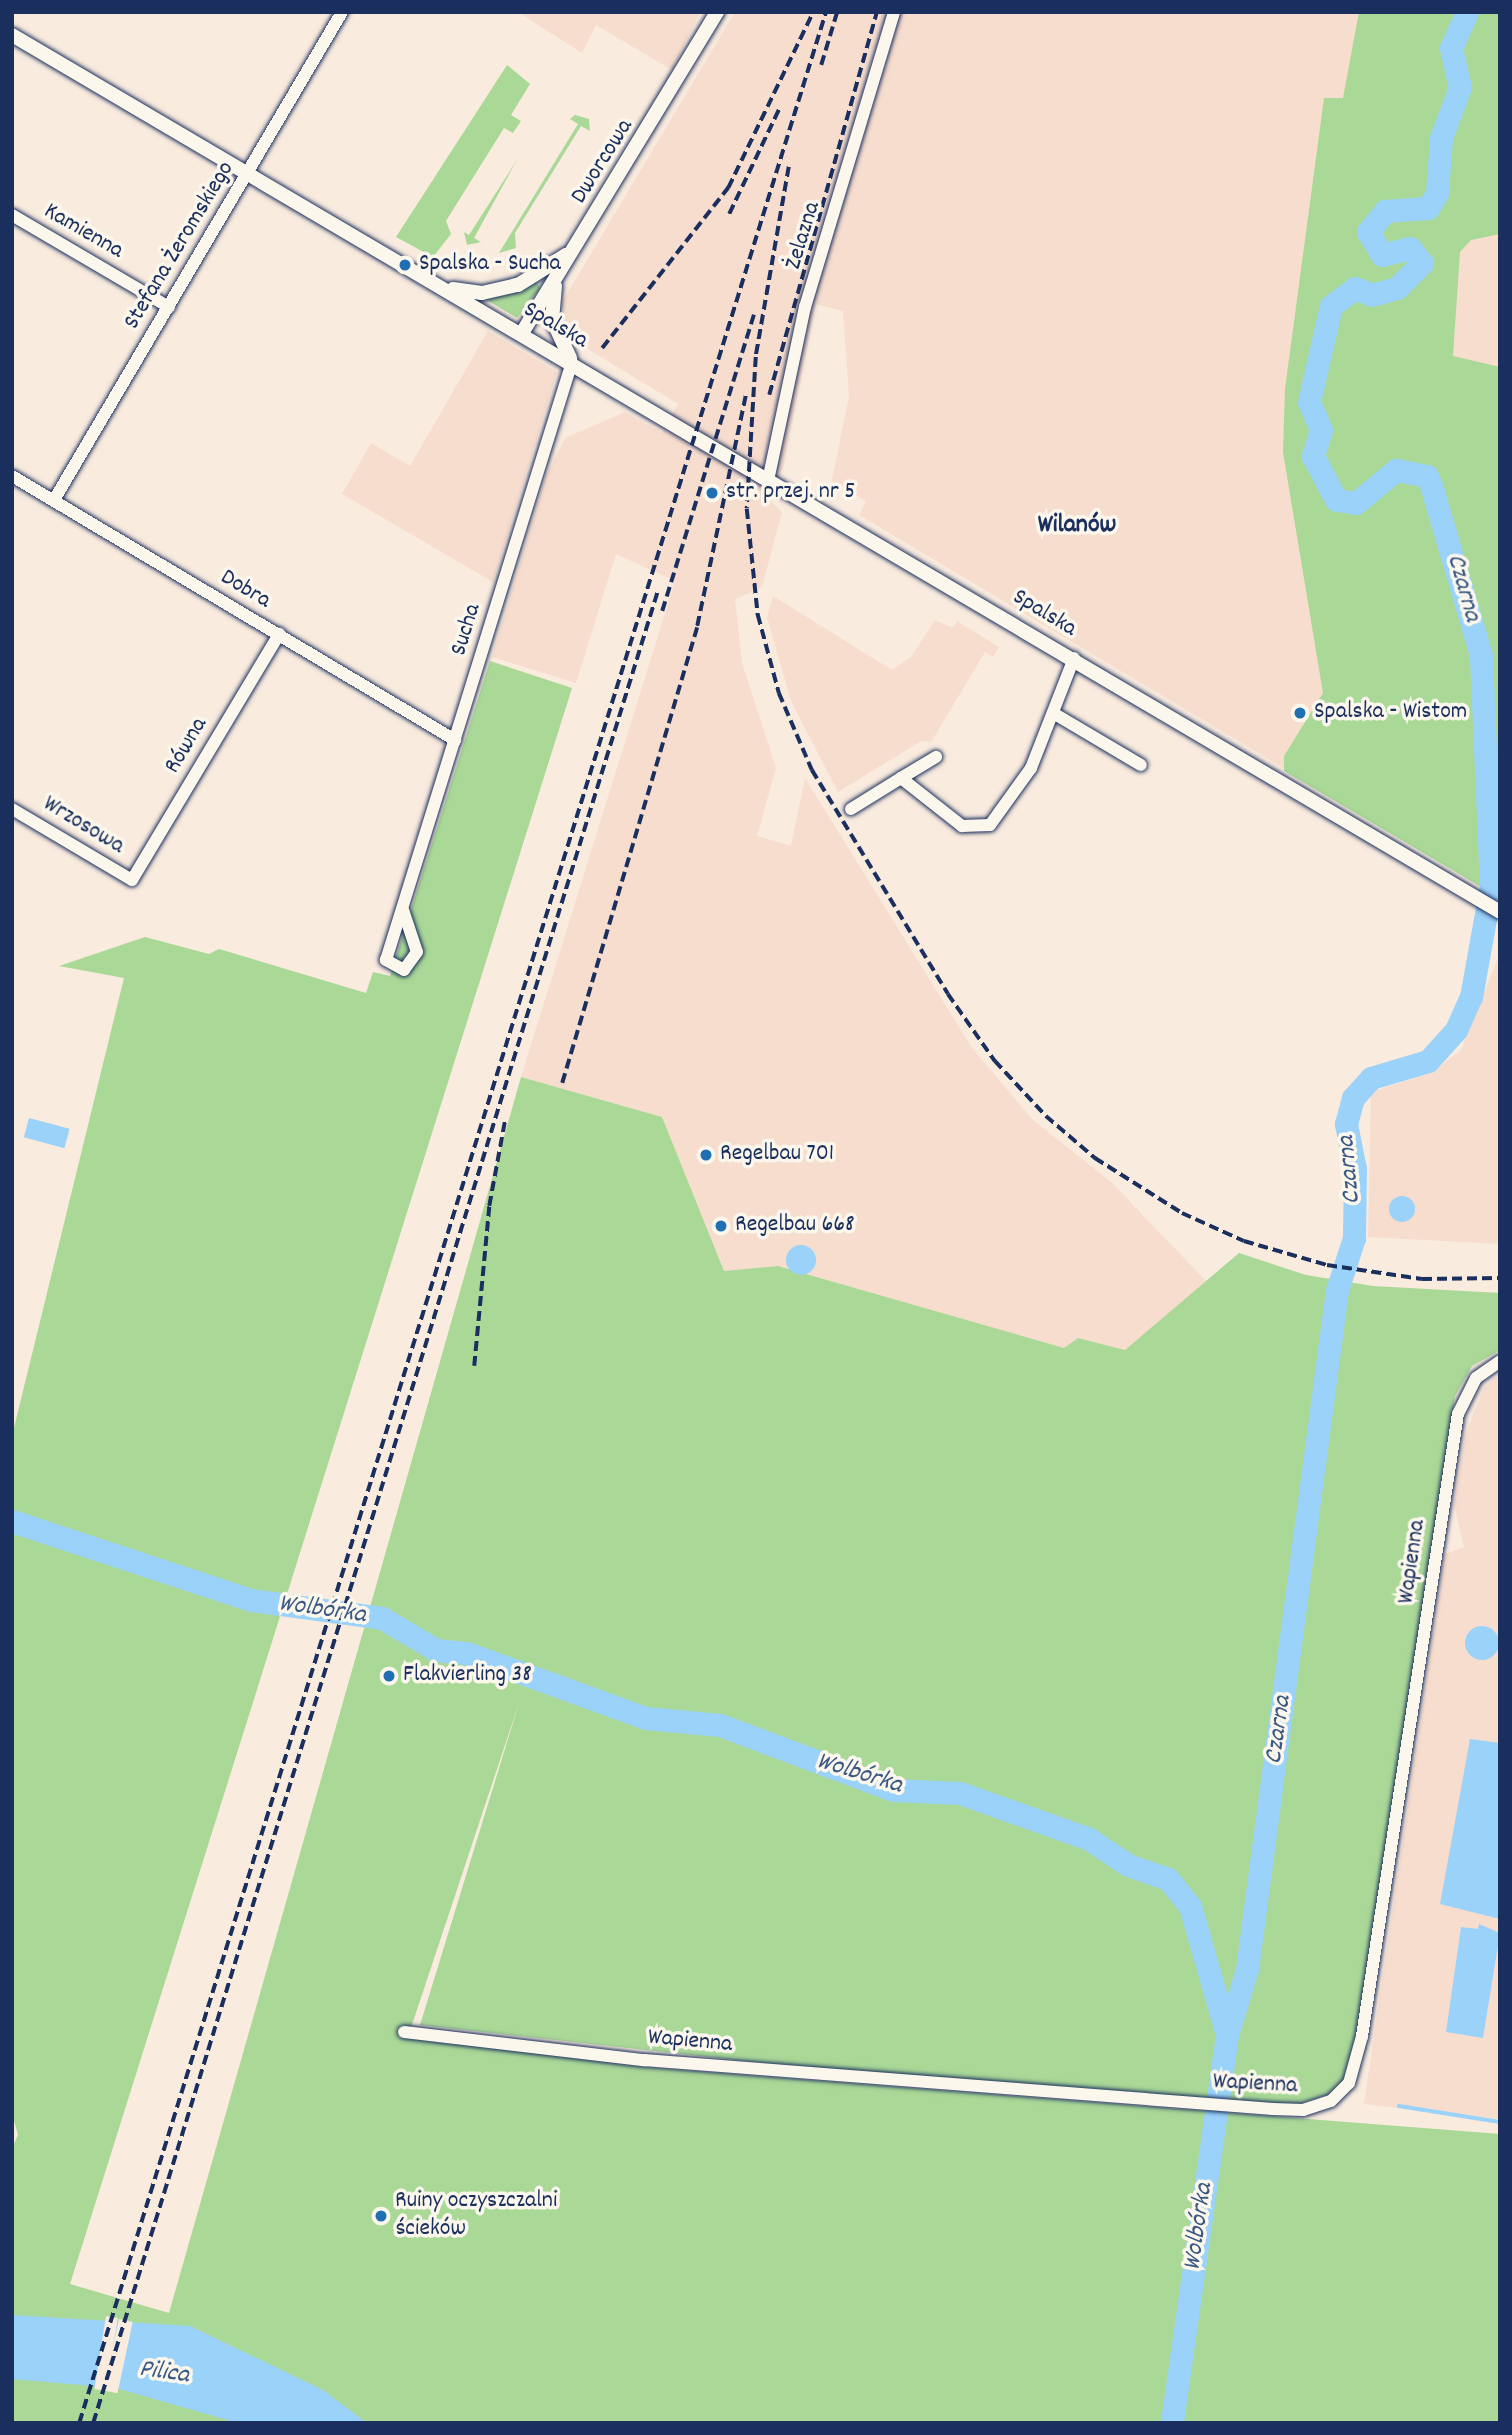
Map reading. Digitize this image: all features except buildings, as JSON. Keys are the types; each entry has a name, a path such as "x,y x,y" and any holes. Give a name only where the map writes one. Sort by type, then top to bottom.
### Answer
{"street":[{"name":"Stefana Żeromskiego","path":"54,500 342,12"},
{"name":"Dworcowa","path":"522,333 578,245 717,12"},
{"name":"Żelazna","path":"769,476 805,307 894,12"},
{"name":"Spalska","path":"12,35 769,476 1500,912"},
{"name":"Kamienna","path":"12,215 169,307"},
{"path":"442,287 481,293 519,285 578,245"},
{"path":"558,276 552,319 572,362"},
{"name":"Sucha","path":"403,910 572,362"},
{"name":"Dobra","path":"12,476 455,740"},
{"name":"Równa","path":"132,880 279,634"},
{"name":"Spalska","path":"901,778 962,826 990,825 1031,768 1074,658"},
{"path":"1053,713 1141,765"},
{"path":"851,809 936,757"},
{"name":"Wrzosowa","path":"12,809 132,880"},
{"name":"Wapienna","path":"404,2032 644,2060 1273,2109 1303,2110 1331,2101 1354,2071 1458,1414 1476,1378 1500,1361"}],"shaded area":[{"path":"518,12 700,13 672,70 596,25 582,53"},
{"path":"735,12 1500,12 1500,897 859,515 866,501 832,481 849,396 843,311 816,304 783,469 769,500 782,512 762,587 735,599 742,663 776,768 757,836 791,846 805,778 972,1048 1032,1119 1111,1182 1208,1283 1125,1350 1078,1338 1064,1349 778,1266 724,1271 662,1117 521,1077 675,581 616,554 576,683 492,657 546,476 565,438 625,412 662,433 678,404 570,338 562,302"},
{"path":"488,331 557,372 493,582 342,494 371,443 410,466"},
{"path":"773,596 892,670 911,657 935,620 953,628 957,621 999,647 993,657 985,652 931,742 921,741 838,792 791,701 767,617"},
{"path":"1500,953 1500,1244 1368,1237 1371,1092 1431,1073 1461,1050"},
{"path":"1500,1374 1500,2119 1364,2104 1445,1554 1464,1547 1454,1504 1465,1435 1484,1388"}],"green space":[{"path":"1359,12 1500,12 1500,234 1471,240 1460,252 1453,356 1500,367 1500,898 1284,771 1284,756 1323,693 1283,452 1285,389 1324,98 1343,98"},
{"path":"507,65 530,84 511,115 521,121 513,133 504,128 446,221 451,234 433,257 396,237"},
{"path":"575,115 589,119 590,131 581,126 515,233 516,248 499,253 578,124 570,119"},
{"path":"517,160 474,238 481,242 467,245 464,232 469,235"},
{"path":"536,281 540,288 517,318 485,299"},
{"path":"490,661 572,688 70,2284 169,2313 521,1077 662,1117 724,1271 778,1266 1064,1348 1078,1338 1125,1350 1239,1253 1306,1275 1373,1286 1500,1293 1500,1350 1472,1366 1455,1396 1356,2035 1344,2080 1330,2094 1295,2105 1132,2095 845,2072 420,2025 520,1700 408,2037 644,2067 1500,2134 1500,2423 12,2423 12,2148 18,2135 12,2113 12,1436 124,978 59,966 145,937 209,954 219,949 366,993 373,972 390,976"}],"water":[{"path":"29,1118 70,1129 64,1148 24,1137"},
{"path":"1402,1196 1412,1199 1415,1209 1412,1219 1402,1222 1392,1219 1389,1209 1392,1199"},
{"path":"801,1245 812,1249 816,1260 812,1271 801,1275 790,1271 786,1260 790,1249"},
{"path":"1482,1626 1494,1631 1499,1643 1494,1655 1482,1660 1470,1655 1465,1643 1470,1631"},
{"path":"1470,1739 1500,1743 1500,1919 1440,1904"},
{"path":"1479,1924 1500,1933 1483,2038 1446,2032 1461,1927 1478,1929"},
{"name":"Pilica","path":"12,2315 190,2326 323,2390 367,2423 238,2423 116,2388 12,2379"}],"pier":[{"path":"106,2316 118,2318 106,2391 94,2389"},
{"path":"119,2319 133,2322 118,2393 104,2390"}],"waterway":[{"name":"Czarna","path":"1227,2035 1247,1969 1337,1290 1354,1238 1355,1169 1346,1124 1353,1098 1371,1078 1428,1061 1456,1030 1471,997 1491,886 1481,655 1432,488 1427,476 1396,470 1356,503 1336,500 1313,456 1321,430 1309,402 1331,306 1355,288 1372,295 1397,288 1422,263 1410,248 1382,255 1368,232 1385,211 1428,208 1437,193 1441,138 1460,87 1451,48 1467,12"},
{"path":"1491,886 1500,886"},
{"name":"Wolbórka","path":"12,1521 251,1600 382,1618 436,1650 467,1653 646,1718 720,1725 893,1790 960,1793 1089,1839 1128,1865 1168,1879 1190,1906 1227,2035 1172,2423"},
{"path":"1399,2106 1500,2122"}],"railway":[{"path":"602,348 728,188 813,12"},
{"path":"79,2423 826,12"},
{"path":"821,65 837,12"},
{"path":"769,395 877,12"},
{"path":"729,214 780,107"},
{"path":"789,167 756,357 747,509 758,615 779,693 812,770 948,994 995,1061 1046,1116 1095,1158 1182,1213 1244,1241 1327,1265 1422,1279 1500,1278"},
{"path":"662,611 754,314"},
{"path":"562,1083 697,626 746,393"},
{"path":"93,2423 657,593"},
{"path":"474,1366 489,1206 505,1120"}],"place":[{"name":"Spalska - Sucha","path":"405,265"},
{"name":"str. przej. nr 5","path":"712,493"},
{"name":"Spalska - Wistom","path":"1300,713"},
{"name":"Regelbau 701","path":"706,1155"},
{"name":"Regelbau 668","path":"721,1226"},
{"name":"Flakvierling 38","path":"389,1676"},
{"name":"Ruiny oczyszczalni ścieków","path":"381,2216"}],"district":[{"name":"Wilanów","path":"1077,526"}]}
